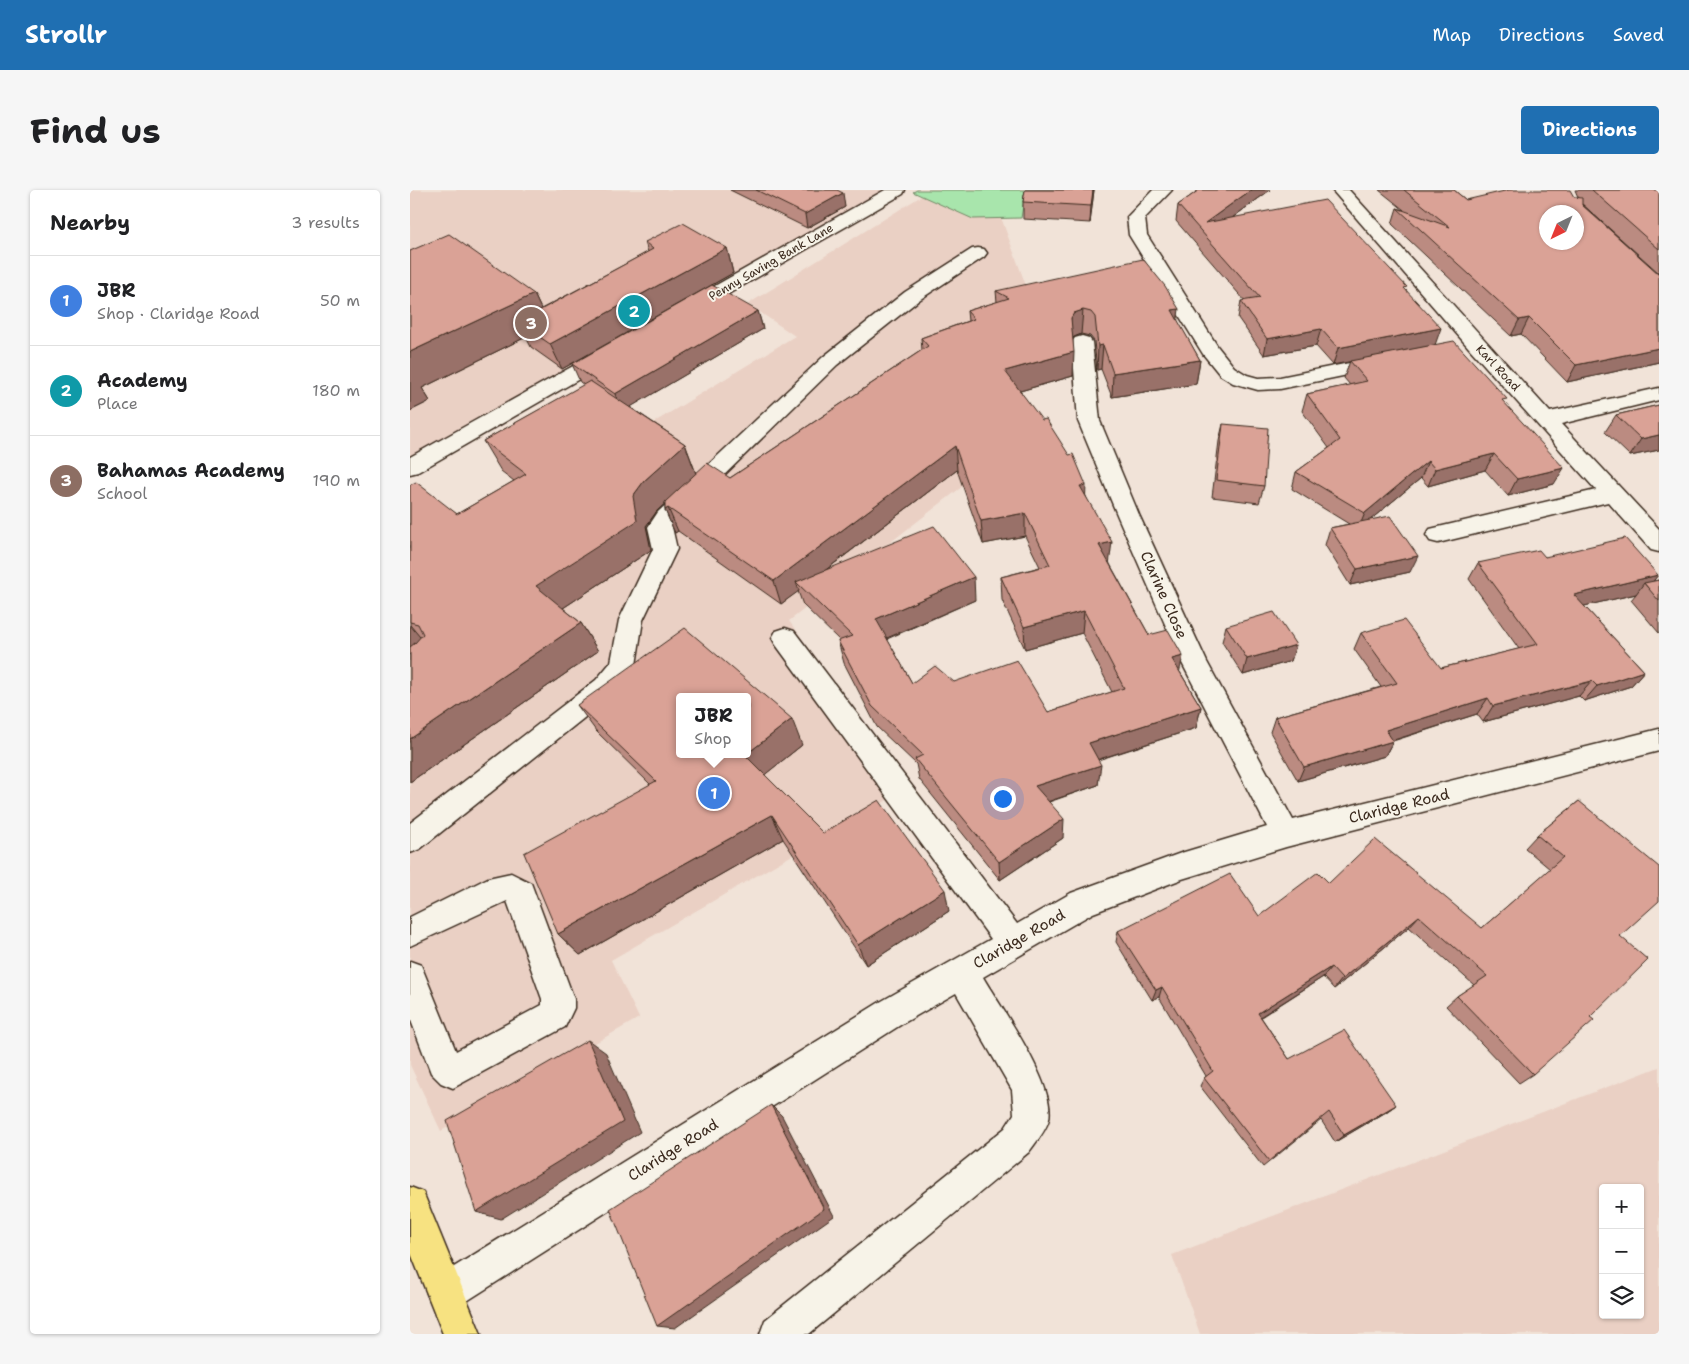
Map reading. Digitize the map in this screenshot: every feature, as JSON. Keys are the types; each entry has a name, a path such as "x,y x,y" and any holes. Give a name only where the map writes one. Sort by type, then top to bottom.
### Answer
{"main road":[{"path":"410,1205 462,1334"}],"street":[{"name":"Penny Saving Bank Lane","path":"675,316 898,190"},
{"path":"1164,190 1153,198 1136,217 1138,234 1210,350 1227,371 1240,379 1258,384 1280,383 1398,360"},
{"name":"Karl Road","path":"1340,190 1476,344 1659,544"},
{"path":"410,840 605,687 616,675 623,665 631,620 665,549 660,527 666,518 830,361 912,296 978,253"},
{"name":"Clarine Close","path":"1082,342 1090,421 1129,517 1195,663 1286,834"},
{"path":"1456,348 1476,344"},
{"path":"410,467 624,346"},
{"path":"1547,420 1659,394"},
{"path":"1438,534 1614,493"},
{"path":"785,638 1012,943"},
{"name":"Claridge Road","path":"446,1293 882,1018 1082,903 1181,866 1286,834 1659,740"},
{"path":"410,932 499,888 511,887 520,893 558,999 558,1008 554,1016 453,1071 443,1061 410,976"},
{"path":"779,1334 1017,1140 1032,1118 1028,1086 962,972"}],"shaded area":[{"path":"410,190 888,190 410,459"},
{"path":"923,195 999,212 1028,291 994,313 1021,441 789,621 910,787 611,960 639,1018 441,1131 410,1065 410,572 795,336 748,304"},
{"path":"1659,1067 1659,1334 1200,1334 1172,1255"}],"green space":[{"path":"917,190 1067,190 1093,202 1024,200 1021,218 973,219 913,192"}],"building":[{"path":"756,190 837,190 843,193 805,214"},
{"path":"1025,190 1093,190 1091,206 1023,202"},
{"path":"1199,190 1251,190 1205,223 1325,200 1407,287 1404,288 1441,328 1338,348 1321,329 1267,339 1241,301 1260,298 1178,205"},
{"path":"1404,190 1454,190 1466,200 1509,190 1570,190 1574,197 1582,198 1582,205 1539,205 1539,250 1584,250 1584,207 1659,274 1659,348 1576,365 1529,318 1519,320 1397,208 1450,227"},
{"path":"1592,190 1659,190 1659,249"},
{"path":"683,223 727,248 550,344 518,322 653,249 645,242"},
{"path":"449,234 534,294 410,352 410,251"},
{"path":"1143,259 1165,286 1179,309 1172,310 1200,360 1113,373 1103,345 1098,346 1095,317 1091,312 1083,310 1074,313 1071,318 1074,352 1005,371 1042,420 1046,419 1069,455 1073,454 1086,485 1080,486 1112,542 1099,545 1149,635 1168,630 1183,656 1172,659 1201,707 1089,743 1101,765 1035,786 1064,819 999,862 915,759 923,755 872,706 838,641 852,636 796,582 934,526 974,577 876,619 912,683 935,666 954,682 1017,660 1048,712 1124,688 1084,611 1024,627 1001,577 1050,565 1025,513 981,521 955,446 774,581 668,508 665,510 665,502 707,463 730,478 928,346 921,338 974,319 967,311 1009,298 996,291"},
{"path":"712,285 758,311 615,394 572,364"},
{"path":"1454,341 1507,399 1502,400 1564,468 1517,479 1494,454 1435,469 1428,461 1365,513 1296,472 1340,440 1307,394 1367,381 1350,361"},
{"path":"590,381 685,444 644,481 633,496 637,521 536,586 581,623 410,739 410,647 423,634 418,624 410,622 410,485 416,482 457,514 526,474 483,441"},
{"path":"1659,405 1659,435 1641,439 1616,415"},
{"path":"1223,424 1268,428 1264,486 1216,480"},
{"path":"1390,516 1418,556 1357,569 1330,528"},
{"path":"1625,538 1658,575 1574,595 1644,671 1597,686 1592,681 1493,706 1488,698 1386,730 1393,741 1304,767 1275,717 1397,683 1361,633 1404,620 1441,668 1538,644 1478,563 1539,550 1545,557"},
{"path":"1659,580 1659,601 1644,583"},
{"path":"1274,612 1296,645 1247,659 1226,626"},
{"path":"685,628 792,719 751,751 751,693 676,693 676,758 748,758 823,833 879,800 945,890 858,945 772,815 558,934 524,853 656,781 577,705"},
{"path":"1579,801 1659,867 1659,901 1620,936 1648,960 1590,1017 1594,1020 1533,1074 1457,996 1487,976 1419,916 1342,979 1331,967 1258,1013 1289,1059 1344,1030 1396,1105 1344,1135 1329,1112 1269,1161 1204,1078 1213,1071 1162,987 1156,990 1118,931 1230,874 1259,916 1318,872 1329,883 1375,839 1482,928 1563,857 1537,835"},
{"path":"588,1040 623,1122 476,1212 447,1121"},
{"path":"771,1105 824,1209 657,1326 610,1209"}],"place":[{"name":"Academy","path":"634,311"},
{"name":"Bahamas Academy","path":"531,323"},
{"name":"JBR","path":"714,793"}]}
